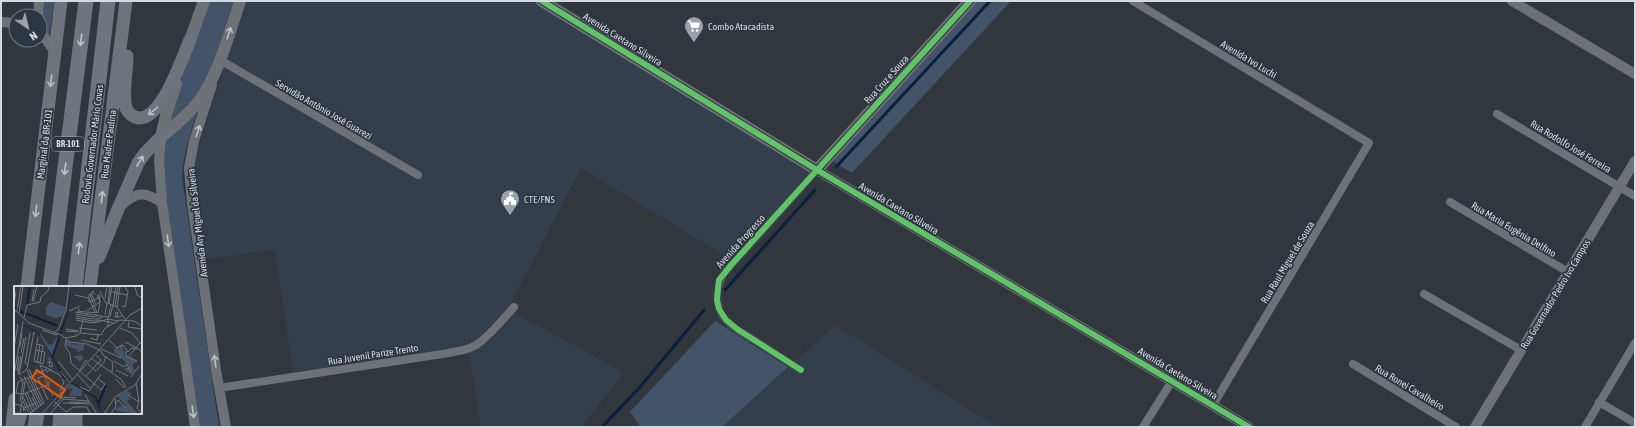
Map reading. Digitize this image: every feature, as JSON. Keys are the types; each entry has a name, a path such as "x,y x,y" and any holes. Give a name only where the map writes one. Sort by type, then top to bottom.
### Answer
{"highway":[{"name":"BR-101","path":"50,286 86,1"},
{"name":"Rodovia Governador Mário Covas","path":"75,286 108,1"},
{"path":"16,427 20,414"},
{"path":"36,427 37,414"},
{"path":"60,427 61,414"},
{"path":"75,427 76,414"}],"main road":[{"name":"Marginal da BR-101","path":"27,286 61,1"},
{"path":"161,137 167,111 204,1"},
{"name":"Avenida Ary Miguel da Silveira","path":"220,62 240,1"},
{"name":"Avenida Caetano Silveira","path":"542,1 817,170"},
{"name":"Rua Cruz e Souza","path":"817,170 970,1"},
{"path":"126,6 128,23 125,100 129,113 136,118 143,118 150,114 159,105 172,83 190,40"},
{"name":"Rua Madre Paulina","path":"91,282 126,6"},
{"path":"91,282 118,209 138,163 145,153 186,116 200,100 220,62"},
{"path":"12,427 14,409"}],"street":[{"name":"Avenida Ivo Luchi","path":"1133,1 1354,134"},
{"path":"1512,1 1635,74"},
{"path":"48,42 55,52"},
{"name":"Servidão Antônio José Guarezi","path":"220,62 418,175"},
{"name":"Avenida Ary Miguel da Silveira","path":"220,62 194,141 189,168 192,203 226,427"},
{"name":"Rua Rodolfo José Ferreira","path":"1497,114 1635,196"},
{"name":"Rua Raul Miguel de Souza","path":"1213,405 1369,143 1354,134"},
{"path":"161,137 159,160 162,203 195,427"},
{"name":"Rua Governador Pedro Ivo Campos","path":"1475,427 1635,161"},
{"name":"Avenida Progresso","path":"801,370 737,329 726,320 717,300 719,280 725,272 817,170"},
{"name":"Avenida Caetano Silveira","path":"817,170 1249,427"},
{"path":"118,209 132,197 141,194 150,195 162,203"},
{"name":"Rua Maria Eugênia Delfino","path":"1450,202 1568,272"},
{"path":"1424,294 1521,350"},
{"name":"Rua Juvenil Parize Trento","path":"219,388 449,353 468,348 476,345 514,307"},
{"path":"1584,427 1635,343"},
{"name":"Rua Ronei Cavalheiro","path":"1353,364 1456,427"},
{"path":"1143,427 1172,381"},
{"path":"1600,402 1635,423"}],"shaded area":[{"path":"42,1 54,1 49,39 48,8 41,8"},
{"path":"209,1 233,1 214,63 203,88 165,130 171,108"},
{"path":"245,1 533,1 810,171 731,259 581,168 508,309 624,373 581,427 481,427 469,354 293,372 275,250 205,259 195,185 195,159"},
{"path":"974,1 1011,1 852,173 834,162 836,155"},
{"path":"197,113 185,152 182,177 219,427 199,427 167,219 162,159 163,140"},
{"path":"715,321 788,367 722,427 640,426 630,412"},
{"path":"835,325 997,427 722,427"}],"waterway":[{"path":"836,167 990,1"},
{"path":"725,290 815,190"},
{"path":"602,427 640,387 704,310"}],"cycle path":[{"path":"542,1 817,170 1249,427"},
{"path":"801,370 737,329 726,320 719,309 717,300 719,280 970,1"}],"place":[{"name":"Combo Atacadista","path":"694,43"},
{"name":"CTE/FNS","path":"510,216"}]}
